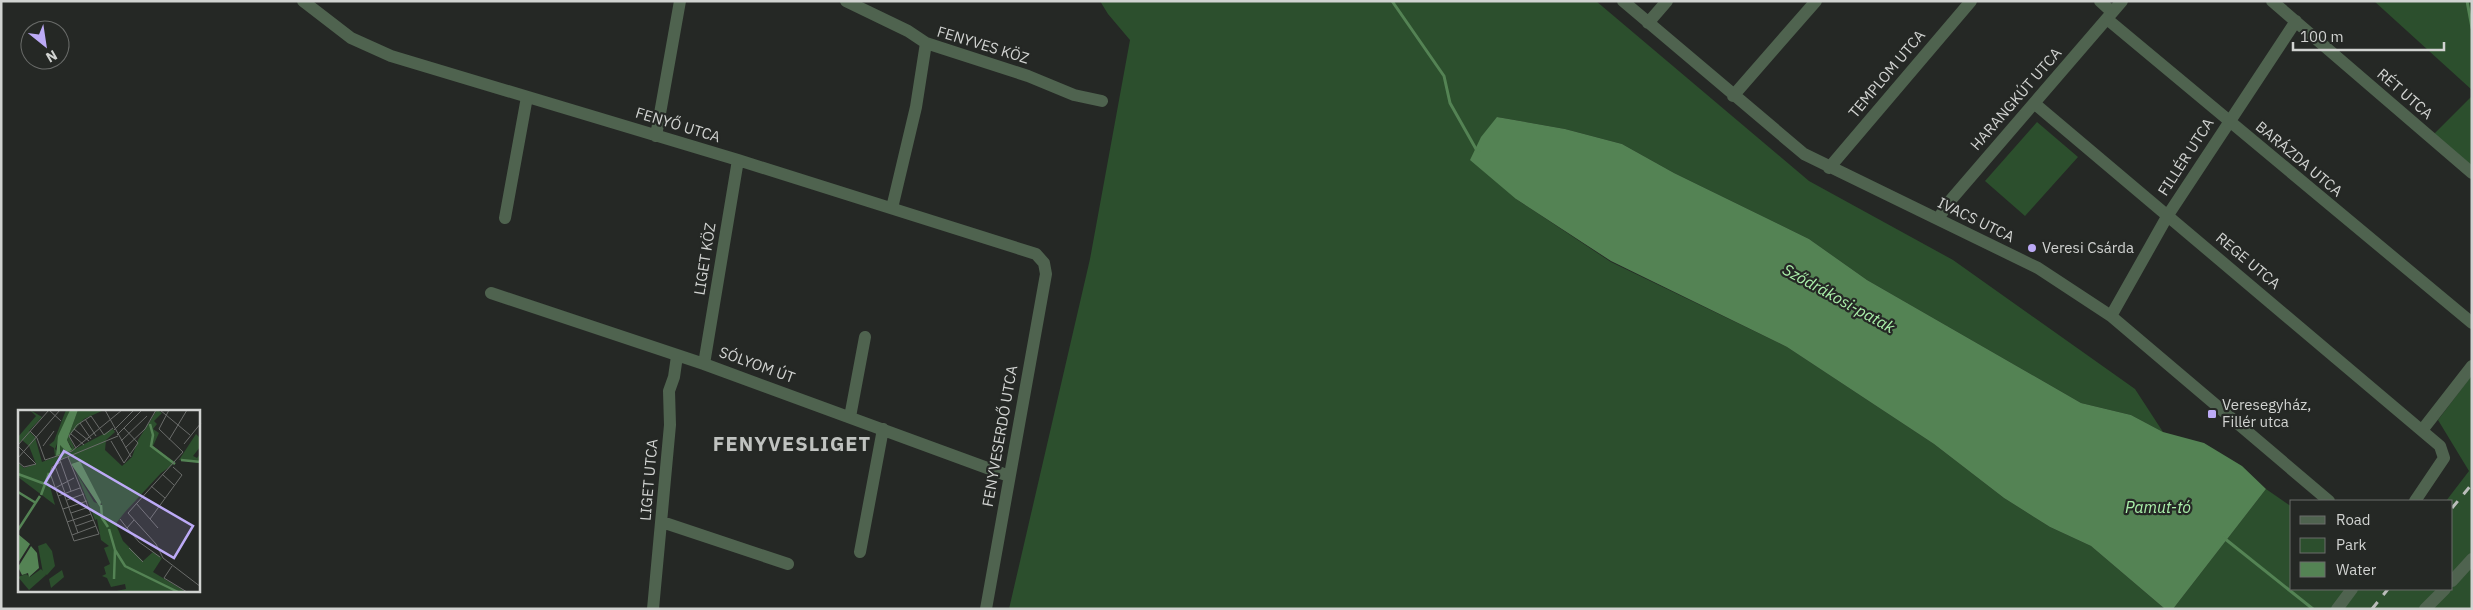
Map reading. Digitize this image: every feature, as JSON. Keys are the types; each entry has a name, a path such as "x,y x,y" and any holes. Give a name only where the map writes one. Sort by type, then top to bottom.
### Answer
{"street":[{"name":"FENYŐ UTCA","path":"303,1 338,29 376,50 738,160 1036,254 1046,269"},
{"path":"656,136 680,1"},
{"path":"846,1 908,30 926,43"},
{"name":"IVACS UTCA","path":"1623,1 1733,96 1804,154 1829,168 2038,268 2111,316 2328,500"},
{"path":"1648,23 1667,1"},
{"path":"1733,96 1816,1"},
{"name":"TEMPLOM UTCA","path":"1829,168 1971,1"},
{"name":"BARÁZDA UTCA","path":"2100,1 2110,15 2228,122 2472,323"},
{"name":"HARANGKÚT UTCA","path":"1938,219 1949,202 2122,1"},
{"name":"RÉT UTCA","path":"2272,1 2472,173"},
{"name":"FILLÉR UTCA","path":"2111,316 2168,215 2296,21"},
{"name":"FENYVES KÖZ","path":"892,208 916,107 926,43 1028,76 1074,95 1102,100"},
{"path":"505,218 527,97"},
{"name":"REGE UTCA","path":"2034,103 2423,429 2440,446 2444,458 2416,500"},
{"name":"LIGET KÖZ","path":"704,364 738,160"},
{"name":"FENYVESERDŐ UTCA","path":"986,609 1046,269"},
{"name":"SÓLYOM ÚT","path":"491,293 704,364 1009,476"},
{"path":"850,417 865,337"},
{"name":"LIGET UTCA","path":"653,609 670,424 669,391 674,377 677,356"},
{"path":"2423,429 2472,366"},
{"path":"860,552 883,429"},
{"path":"662,522 788,564"},
{"path":"2453,580 2472,559"},
{"path":"2337,609 2351,590"},
{"path":"2425,609 2444,590"}],"green space":[{"path":"1100,1 1596,1 1809,181 1953,260 2135,389 2163,432 2131,415 2081,403 1867,280 1809,239 1674,173 1622,144 1565,129 1497,117 1516,199 1611,262 1787,347 1934,444 2004,498 2050,527 2091,546 2165,609 1009,609 1090,259 1130,40 1108,14"},
{"path":"2374,1 2472,1 2472,90"},
{"path":"2472,96 2472,166 2434,134"},
{"path":"2037,122 2078,157 2025,216 1985,181"},
{"path":"2472,375 2472,609 2173,609 2266,489 2290,506 2290,590 2453,590 2453,500 2447,500 2469,471 2438,420"}],"water":[{"name":"Pamut-tó","path":"1497,117 1565,129 1622,144 1674,173 1809,239 1867,280 2081,403 2131,415 2163,432 2204,443 2242,466 2266,489 2173,609 2165,609 2091,546 2050,527 2004,498 1934,444 1787,347 1611,261 1516,199 1470,160 1481,137"}],"waterway":[{"name":"Sződrákosi-patak","path":"1392,1 1444,76 1450,103 1476,149 1479,151"},
{"path":"2467,1 2472,28"},
{"name":"Sződrákosi-patak","path":"2224,538 2313,609"}],"railway":[{"path":"2453,507 2472,484"},
{"path":"2372,609 2387,590"}],"place":[{"name":"Veresi Csárda","path":"2032,248"},
{"name":"Veresegyház, Fillér utca","path":"2212,414"}],"district":[{"name":"FENYVESLIGET","path":"792,444"}]}
